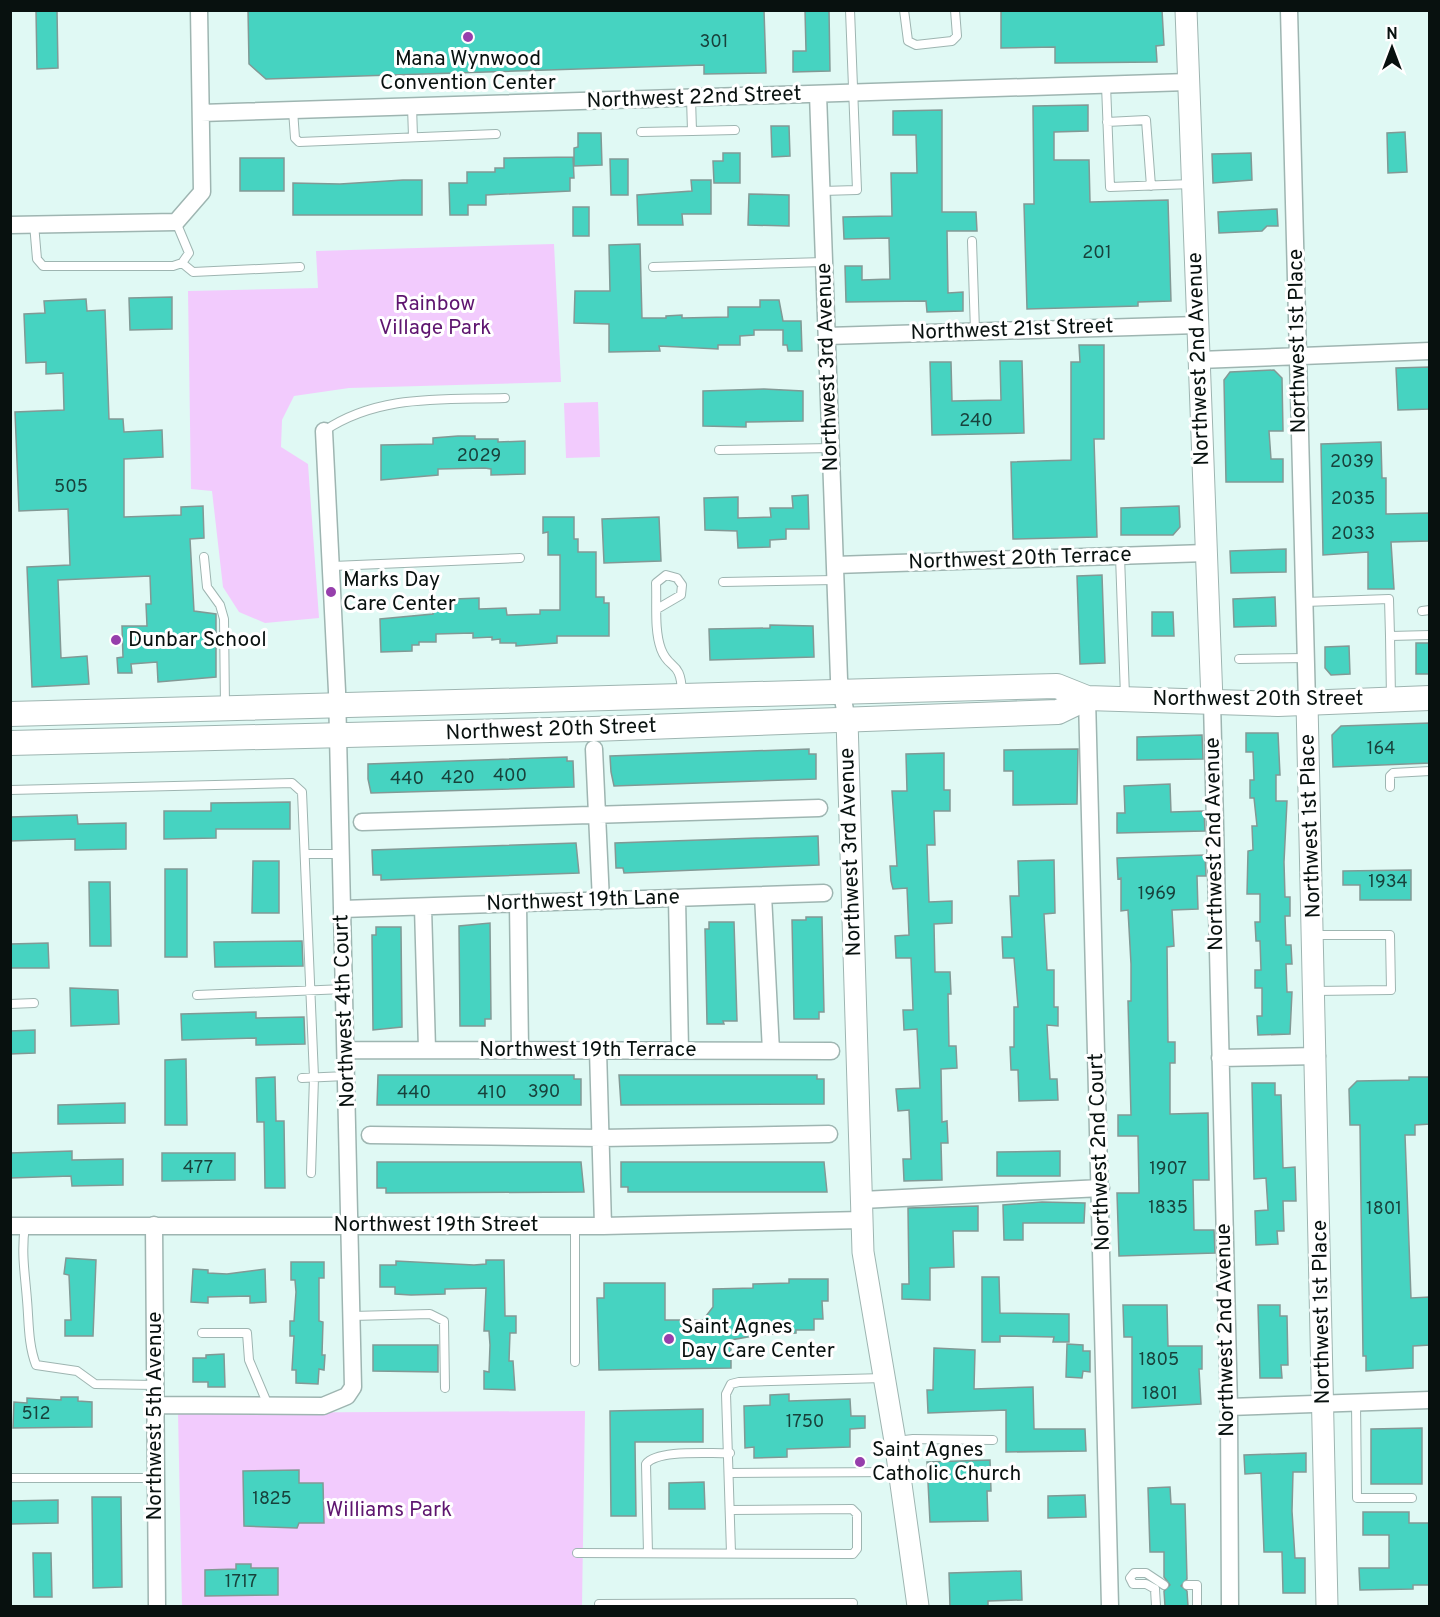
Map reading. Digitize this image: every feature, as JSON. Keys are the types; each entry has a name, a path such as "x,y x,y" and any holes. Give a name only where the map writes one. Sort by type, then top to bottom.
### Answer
{"main road":[{"name":"Northwest 20th Street","path":"10,714 1057,686 1087,698 1307,703 1430,698"},
{"name":"Northwest 20th Street","path":"10,743 338,736 1058,712 1087,698"}],"street":[{"path":"10,225 176,222 202,192 198,10"},
{"name":"Northwest 2nd Avenue","path":"1186,10 1212,701 1228,1407 1230,1606"},
{"name":"Northwest 1st Place","path":"1289,10 1317,1056 1327,1606"},
{"name":"Northwest 22nd Street","path":"201,113 1188,82"},
{"name":"Northwest 3rd Avenue","path":"818,94 835,573 842,691 847,720 866,1275 895,1441 918,1606"},
{"name":"Northwest 21st Street","path":"827,336 1198,325"},
{"path":"1199,360 1430,351"},
{"name":"Northwest 4th Court","path":"155,1406 323,1406 347,1396 353,1387 338,707 333,566 324,432"},
{"name":"Northwest 20th Terrace","path":"835,573 1206,553"},
{"name":"Northwest 2nd Court","path":"1087,698 1110,1606"},
{"path":"594,749 601,901"},
{"path":"362,822 819,808"},
{"name":"Northwest 19th Lane","path":"342,909 824,893"},
{"path":"763,895 771,1051"},
{"path":"677,898 680,1050"},
{"path":"518,903 520,1049"},
{"path":"423,906 427,1049"},
{"name":"Northwest 19th Terrace","path":"346,1050 831,1051"},
{"path":"598,1050 603,1226"},
{"path":"1220,1058 1317,1056"},
{"path":"370,1135 601,1138 829,1134"},
{"name":"Northwest 19th Street","path":"18,1226 350,1224 603,1226 862,1210 1101,1188"},
{"name":"Northwest 5th Avenue","path":"154,1225 157,1606"},
{"path":"1228,1407 1430,1400"}],"lane":[{"path":"822,191 857,190 850,10"},
{"path":"904,10 908,41 916,45 952,41 957,36 955,10"},
{"path":"1106,85 1110,187 1192,184"},
{"path":"691,98 692,131"},
{"path":"412,106 414,137"},
{"path":"293,110 295,138 299,142 496,134"},
{"path":"1107,122 1146,120 1151,186"},
{"path":"641,132 735,130"},
{"path":"34,225 37,260 43,266 173,266 182,264 189,253 176,222"},
{"path":"972,241 975,332"},
{"path":"653,267 824,262"},
{"path":"182,264 193,272 300,267"},
{"path":"324,432 346,416 396,402 506,398"},
{"path":"719,450 831,448"},
{"path":"1120,556 1125,698"},
{"path":"204,557 207,587 220,605 224,619 226,710"},
{"path":"333,566 520,558"},
{"path":"723,582 835,573"},
{"path":"1305,602 1389,599 1391,699"},
{"path":"657,609 662,653 679,669 683,696"},
{"path":"1390,636 1430,635"},
{"path":"1239,659 1306,658"},
{"path":"1390,787 1390,776 1393,773 1430,771"},
{"path":"10,790 292,783 302,792 314,1077 311,1173"},
{"path":"305,854 340,854"},
{"path":"1314,935 1390,935 1391,990 1315,991"},
{"path":"197,995 345,989"},
{"path":"10,1004 34,1003"},
{"path":"302,1078 346,1076"},
{"path":"18,1226 30,1352 36,1365 77,1371 95,1384 155,1385"},
{"path":"575,1226 575,1362"},
{"path":"352,1316 430,1314 444,1320 445,1388"},
{"path":"202,1333 247,1333 249,1360 268,1405"},
{"path":"731,1553 730,1453 726,1394 731,1384 885,1378"},
{"path":"1356,1402 1356,1498 1412,1498"},
{"path":"895,1441 913,1439 993,1440"},
{"path":"648,1553 646,1464 649,1460 664,1455 730,1453"},
{"path":"730,1473 899,1472"},
{"path":"10,1478 156,1478"},
{"path":"577,1552 853,1554 857,1549 857,1514 852,1509 731,1510"},
{"path":"1130,1578 1134,1573 1146,1573 1164,1585 1155,1589"},
{"path":"1110,1578 1130,1578"},
{"path":"1130,1578 1133,1584 1146,1584 1155,1589"},
{"path":"1187,1585 1197,1585 1197,1606"},
{"path":"1155,1589 1156,1606"},
{"path":"599,1604 854,1602"}],"green space":[{"name":"Rainbow Village Park","path":"554,244 561,382 349,388 294,396 282,420 281,447 308,464 319,618 265,623 239,612 223,587 212,491 191,489 188,291 318,288 316,251"},
{"path":"598,402 600,457 566,458 564,403"},
{"name":"Williams Park","path":"585,1411 582,1606 182,1606 178,1413"}],"building":[{"path":"36,10 57,10 58,68 37,69"},
{"name":"Mana Wynwood Convention Center","path":"248,10 764,10 766,73 704,74 704,65 266,79 249,64"},
{"path":"805,10 829,10 830,71 793,72 793,51 806,51"},
{"path":"1001,10 1162,10 1164,45 1156,46 1157,62 1055,63 1055,47 1001,48"},
{"path":"1088,105 1088,131 1054,132 1054,160 1089,160 1090,202 1168,200 1171,301 1138,302 1138,306 1027,309 1024,204 1034,204 1033,106"},
{"path":"942,110 942,212 976,212 977,231 947,231 948,293 963,292 963,311 927,312 926,301 846,302 845,266 862,266 862,280 890,279 889,238 844,239 843,217 892,216 891,173 917,173 916,135 893,135 893,111"},
{"path":"771,126 789,126 790,156 772,157"},
{"path":"1405,132 1407,172 1388,173 1387,133"},
{"path":"578,133 601,133 602,165 574,166 574,148 578,147"},
{"path":"723,153 740,153 740,183 714,183 713,161 723,161"},
{"path":"1251,153 1252,180 1213,183 1212,154"},
{"path":"573,157 574,178 570,178 570,191 486,195 486,205 468,205 468,215 450,215 449,183 467,183 467,172 495,172 495,168 504,168 504,158"},
{"path":"240,158 284,158 284,191 240,191"},
{"path":"610,159 628,159 628,195 611,195"},
{"path":"422,180 422,215 293,215 293,183 340,184"},
{"path":"691,180 711,180 711,214 682,214 683,225 638,225 637,195 692,191"},
{"path":"749,194 789,195 789,226 748,225"},
{"path":"573,207 589,207 589,236 573,236"},
{"path":"1277,209 1278,226 1267,226 1262,231 1219,233 1218,212"},
{"path":"640,244 642,318 682,315 682,318 728,317 728,307 760,307 760,300 779,300 783,321 801,321 802,351 788,351 787,345 783,345 783,330 754,330 754,335 740,336 740,345 718,345 718,349 659,346 660,351 609,352 609,324 574,323 575,291 610,291 609,245"},
{"path":"172,297 172,329 130,330 129,298"},
{"path":"86,299 87,311 105,310 109,419 123,419 124,432 162,430 163,457 124,459 124,517 181,515 181,507 203,506 204,538 190,539 194,611 216,614 216,677 158,682 157,662 131,664 132,673 118,673 117,658 123,657 122,626 147,626 146,604 151,604 150,576 58,580 61,658 87,656 89,684 32,687 27,567 70,565 68,509 19,511 15,412 64,410 63,373 46,374 46,362 26,363 24,314 45,313 44,301"},
{"path":"1079,345 1104,345 1104,439 1094,439 1097,537 1013,539 1011,462 1071,460 1071,362 1080,362"},
{"path":"1000,361 1022,361 1024,433 932,435 930,362 951,362 952,401 1001,400"},
{"path":"1430,367 1430,409 1398,410 1396,368"},
{"path":"1274,370 1282,378 1283,431 1269,431 1271,459 1283,459 1283,482 1226,482 1224,380 1230,372"},
{"path":"764,389 803,391 803,421 746,422 746,427 703,426 703,391"},
{"path":"458,436 498,439 498,442 525,441 525,474 491,475 491,469 485,468 438,469 438,475 381,480 381,445 433,444 433,438"},
{"path":"1381,442 1382,478 1386,478 1386,514 1430,513 1430,541 1391,542 1394,589 1368,589 1368,552 1323,555 1321,444"},
{"path":"808,495 809,529 786,529 786,539 770,540 770,547 738,548 737,531 705,530 704,498 738,497 738,518 771,517 770,508 793,508 792,496"},
{"path":"1179,506 1180,527 1173,535 1121,535 1121,508"},
{"path":"543,517 574,517 574,539 578,539 578,552 596,552 596,597 604,597 604,603 609,603 609,636 557,636 557,643 516,646 516,643 500,643 500,639 492,640 492,637 473,638 473,633 436,634 436,642 419,642 419,645 412,645 412,651 381,652 380,619 433,614 433,605 456,604 455,599 479,598 479,609 506,608 507,615 540,614 540,610 560,610 560,555 548,555 548,532 543,533"},
{"path":"659,517 661,561 604,563 602,519"},
{"path":"1286,549 1286,572 1231,573 1230,551"},
{"path":"1102,575 1105,663 1080,664 1077,576"},
{"path":"1275,597 1276,626 1234,627 1233,599"},
{"path":"1152,612 1173,612 1174,636 1152,636"},
{"path":"770,625 813,626 814,657 710,660 709,629 770,628"},
{"path":"1416,643 1430,643 1430,674 1416,674"},
{"path":"1349,646 1350,674 1331,675 1325,668 1325,647"},
{"path":"1430,723 1430,763 1333,767 1332,735 1341,726"},
{"path":"1246,733 1278,733 1280,775 1276,775 1276,801 1287,801 1284,862 1285,897 1290,897 1290,916 1285,916 1286,945 1291,945 1292,964 1286,964 1287,992 1292,992 1290,1034 1258,1035 1257,1016 1262,1016 1262,988 1255,988 1255,970 1261,970 1260,941 1256,941 1255,922 1260,922 1260,894 1247,894 1248,851 1253,850 1252,826 1257,826 1254,798 1250,798 1250,780 1254,780 1253,752 1246,752"},
{"path":"1202,735 1203,759 1137,760 1137,737"},
{"path":"809,749 809,754 816,754 816,779 614,786 611,772 610,756"},
{"path":"1078,749 1077,804 1013,805 1013,771 1004,771 1004,750"},
{"path":"944,753 944,790 950,790 950,811 934,811 935,845 927,845 929,902 952,901 952,923 934,924 935,972 950,972 949,1046 956,1046 957,1068 941,1069 942,1122 947,1121 948,1143 941,1143 942,1180 904,1181 903,1159 911,1159 909,1110 898,1111 896,1089 920,1088 917,1029 904,1030 903,1010 913,1010 911,958 896,958 895,936 909,935 907,888 893,889 891,881 890,866 897,866 892,791 907,791 906,754"},
{"path":"567,757 567,761 573,761 574,787 371,793 368,779 368,764"},
{"path":"1170,784 1171,812 1204,811 1205,831 1117,833 1117,813 1125,813 1124,786"},
{"path":"290,802 290,829 216,829 216,838 164,839 164,811 211,811 211,803"},
{"path":"77,815 78,824 126,823 126,849 75,850 75,839 10,841 10,817"},
{"path":"818,836 819,865 624,873 623,868 616,868 615,843"},
{"path":"576,843 579,873 381,880 381,875 373,875 372,850"},
{"path":"1205,855 1206,876 1197,876 1198,909 1172,910 1174,946 1167,947 1168,1042 1175,1042 1175,1063 1170,1063 1170,1114 1208,1113 1209,1180 1193,1180 1194,1230 1214,1230 1215,1253 1119,1256 1117,1193 1139,1193 1138,1136 1118,1136 1118,1115 1131,1115 1128,1001 1131,1001 1131,964 1128,910 1121,911 1121,878 1118,879 1117,858"},
{"path":"1054,860 1055,913 1044,914 1047,970 1054,970 1054,1007 1058,1007 1058,1026 1047,1025 1050,1079 1057,1079 1058,1100 1019,1101 1018,1070 1011,1070 1010,1047 1014,1047 1014,1007 1018,1007 1014,958 1003,958 1002,937 1012,937 1010,896 1019,896 1018,861"},
{"path":"253,861 279,861 279,913 252,913"},
{"path":"165,869 187,869 187,957 165,957"},
{"path":"1411,870 1411,900 1360,900 1360,885 1343,885 1343,871"},
{"path":"89,882 110,882 111,946 90,946"},
{"path":"806,917 822,917 824,1012 819,1012 819,1019 794,1019 792,920 806,920"},
{"path":"709,922 734,922 737,1021 723,1021 724,1024 707,1024 705,929 709,929"},
{"path":"490,923 491,1019 485,1019 485,1026 460,1026 459,926"},
{"path":"376,927 401,927 402,1027 373,1030 372,935 376,935"},
{"path":"302,941 303,966 215,967 214,942"},
{"path":"48,943 49,968 10,968 10,944"},
{"path":"70,988 118,990 119,1024 71,1026"},
{"path":"256,1012 256,1018 304,1017 305,1044 256,1045 256,1038 182,1040 181,1014"},
{"path":"35,1030 35,1053 10,1054 10,1031"},
{"path":"186,1059 187,1125 165,1125 165,1060"},
{"path":"378,1075 574,1075 574,1079 581,1079 581,1105 377,1105"},
{"path":"619,1075 817,1075 817,1079 824,1079 824,1104 621,1105"},
{"path":"275,1077 276,1121 284,1121 285,1188 265,1188 264,1122 257,1122 256,1078"},
{"path":"1409,1077 1430,1077 1430,1124 1415,1125 1415,1135 1405,1135 1411,1298 1430,1297 1430,1345 1413,1346 1413,1368 1366,1371 1366,1356 1363,1356 1360,1125 1350,1125 1349,1089 1357,1081 1409,1080"},
{"path":"1252,1083 1275,1083 1275,1095 1281,1095 1283,1168 1295,1167 1296,1201 1283,1201 1284,1231 1277,1231 1278,1244 1256,1245 1255,1211 1268,1210 1266,1178 1254,1179"},
{"path":"125,1103 125,1123 58,1124 58,1105"},
{"path":"72,1151 72,1160 123,1159 123,1185 72,1186 71,1176 10,1178 10,1153"},
{"path":"1060,1151 1060,1176 997,1176 997,1152"},
{"path":"162,1153 235,1153 235,1180 162,1181"},
{"path":"377,1162 581,1162 584,1192 386,1193 386,1188 377,1188"},
{"path":"621,1162 824,1162 827,1192 628,1192 628,1187 621,1187"},
{"path":"1042,1202 1085,1203 1084,1223 1023,1223 1023,1240 1004,1240 1003,1205"},
{"path":"978,1206 978,1231 953,1231 954,1267 930,1268 930,1300 902,1299 902,1284 909,1284 908,1208"},
{"path":"66,1258 96,1260 93,1336 65,1336 65,1320 71,1320 69,1275 64,1274"},
{"path":"486,1260 504,1260 505,1316 516,1316 516,1333 510,1333 509,1361 513,1361 515,1390 484,1389 484,1371 489,1372 490,1345 489,1331 484,1331 486,1288 445,1289 445,1294 411,1295 395,1294 395,1287 380,1287 380,1265 396,1265 396,1261 474,1265 486,1264"},
{"path":"291,1262 324,1262 324,1278 319,1278 319,1321 323,1322 322,1355 325,1355 324,1370 319,1369 318,1384 296,1383 296,1370 292,1370 294,1336 290,1336 290,1321 294,1321 296,1292 295,1280 291,1280"},
{"path":"193,1269 227,1274 265,1269 266,1302 250,1303 250,1296 208,1297 208,1303 191,1302"},
{"path":"982,1277 999,1277 1000,1313 1069,1314 1069,1342 1053,1342 1054,1337 1000,1336 1000,1342 982,1342"},
{"path":"789,1279 828,1279 828,1301 822,1301 823,1319 814,1319 814,1330 796,1330 796,1333 759,1335 731,1340 731,1368 599,1370 597,1298 604,1298 604,1283 665,1283 665,1320 703,1320 713,1307 713,1289 753,1288 753,1284 789,1283"},
{"path":"1123,1305 1167,1305 1168,1346 1202,1346 1202,1369 1199,1369 1201,1404 1132,1408 1132,1337 1124,1337"},
{"path":"1258,1305 1280,1305 1280,1316 1287,1316 1288,1365 1281,1365 1282,1378 1260,1378"},
{"path":"1067,1344 1083,1345 1083,1351 1090,1351 1090,1372 1083,1371 1082,1378 1066,1377"},
{"path":"373,1345 438,1345 438,1372 373,1371"},
{"path":"934,1348 975,1350 974,1389 1033,1387 1034,1429 1085,1429 1086,1451 1006,1452 1006,1410 928,1413 927,1390 933,1390"},
{"path":"224,1354 225,1387 208,1387 208,1382 193,1382 193,1358"},
{"path":"789,1394 789,1401 850,1399 851,1416 865,1416 865,1428 850,1429 850,1447 787,1449 787,1457 754,1458 754,1447 745,1448 744,1406 770,1405 770,1395"},
{"path":"61,1397 78,1397 78,1401 92,1402 92,1427 13,1428 14,1402 27,1403 27,1398 61,1400"},
{"path":"703,1409 703,1442 635,1442 636,1516 611,1516 610,1411"},
{"path":"1422,1428 1422,1484 1371,1484 1371,1429"},
{"path":"1306,1453 1306,1472 1293,1472 1292,1511 1295,1558 1305,1558 1305,1593 1283,1593 1282,1552 1264,1552 1261,1473 1245,1474 1244,1455"},
{"path":"990,1460 991,1491 987,1491 988,1521 930,1522 927,1462"},
{"path":"299,1470 299,1483 323,1483 324,1523 299,1523 297,1528 244,1526 243,1471"},
{"path":"704,1482 705,1509 669,1509 669,1483"},
{"path":"1170,1487 1171,1504 1185,1504 1187,1579 1181,1586 1187,1591 1188,1606 1165,1606 1164,1591 1170,1585 1164,1577 1164,1552 1150,1552 1148,1488"},
{"path":"1085,1495 1086,1517 1048,1518 1048,1496"},
{"path":"92,1497 121,1497 122,1587 93,1588"},
{"path":"58,1500 58,1523 10,1524 10,1501"},
{"path":"1363,1512 1409,1512 1409,1523 1430,1523 1430,1585 1413,1585 1413,1589 1360,1590 1359,1568 1389,1568 1389,1535 1363,1535"},
{"path":"33,1553 51,1553 52,1597 34,1597"},
{"path":"236,1564 251,1564 251,1568 278,1568 278,1595 205,1596 205,1570 236,1569"},
{"path":"1021,1571 1022,1600 988,1601 988,1606 950,1606 949,1573"}],"place":[{"name":"Mana Wynwood Convention Center","path":"468,37"},
{"name":"Marks Day Care Center","path":"331,592"},
{"name":"Dunbar School","path":"116,640"},
{"name":"Saint Agnes Day Care Center","path":"669,1339"},
{"name":"Saint Agnes Catholic Church","path":"860,1462"}]}
